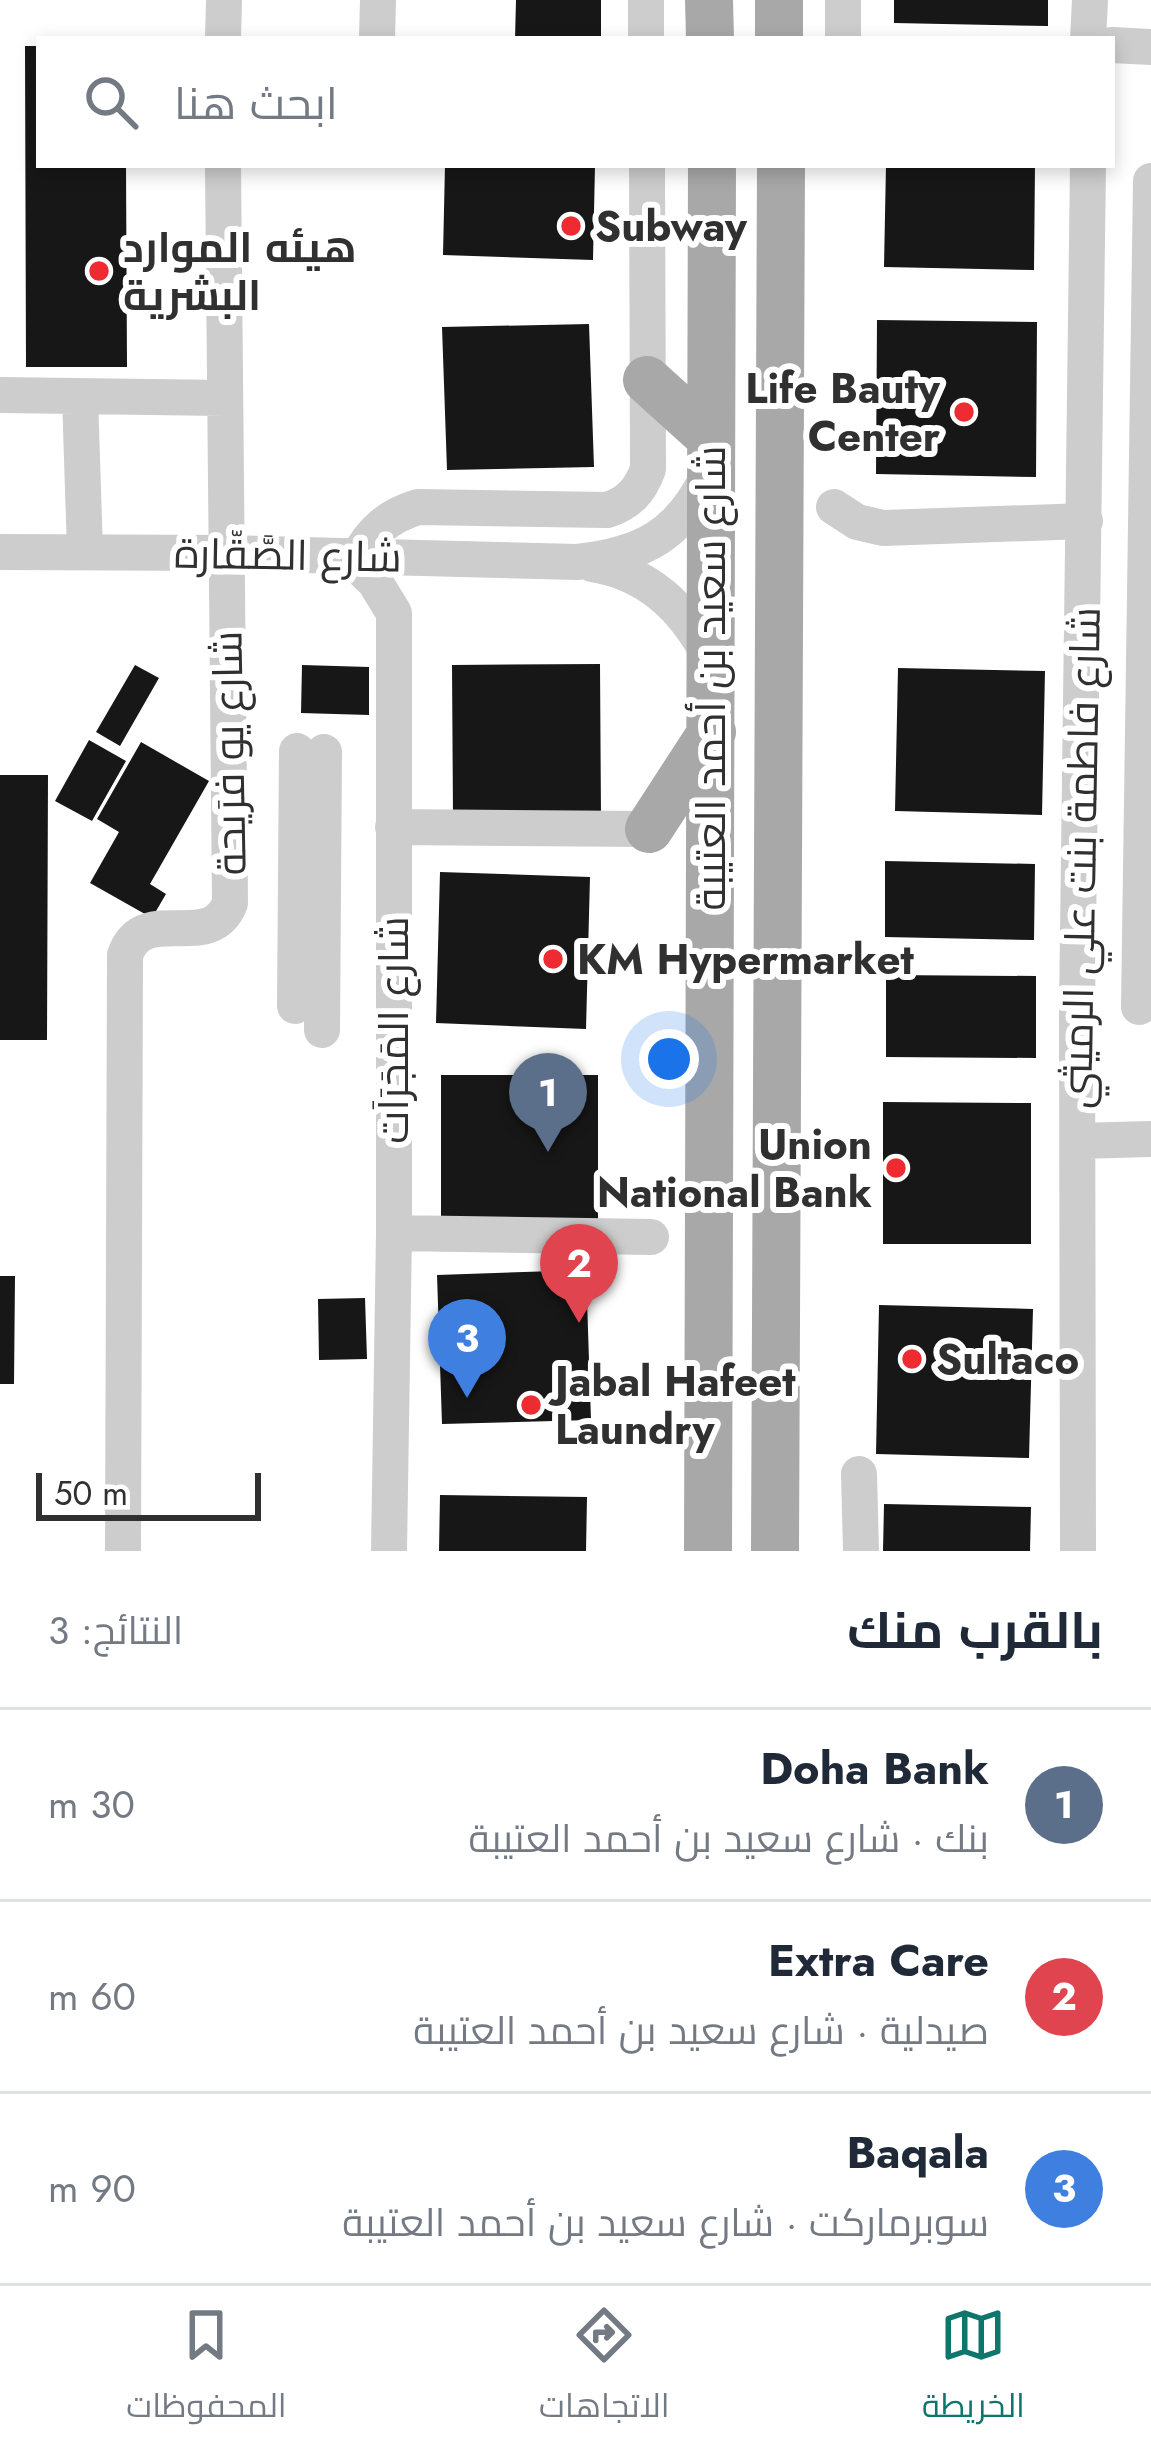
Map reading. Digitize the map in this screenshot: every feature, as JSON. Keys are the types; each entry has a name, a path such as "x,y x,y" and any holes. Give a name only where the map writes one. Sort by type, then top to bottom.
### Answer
{"main road":[{"path":"709,0 710,36"},
{"path":"779,0 779,36"},
{"name":"شارع سعيد بن أحمد العتيبة","path":"708,1551 712,168"},
{"name":"شارع سعيد بن أحمد العتيبة","path":"775,1551 781,168"},
{"path":"647,380 710,454"},
{"path":"649,829 712,732"}],"street":[{"path":"223,36 224,0"},
{"path":"377,36 378,0"},
{"path":"646,0 646,36"},
{"path":"843,0 843,36"},
{"path":"1088,36 1090,0"},
{"path":"1115,45 1151,47"},
{"name":"شارع يو فرَيحة","path":"123,1551 125,955 141,933 208,926 218,922 230,903 223,168"},
{"path":"353,556 381,524 418,507 607,510 634,496 648,469 646,168"},
{"name":"شارع فاطمة بنت علي الرميثي","path":"1078,1551 1088,168"},
{"path":"1139,1007 1151,181"},
{"path":"1087,419 1094,388 1110,368 1149,360"},
{"path":"0,395 225,398"},
{"path":"80,397 85,551"},
{"name":"شارع الصَّقّارة","path":"577,562 633,552 681,521 698,498 710,454"},
{"path":"834,507 857,521 883,528 1085,521"},
{"name":"شارع الصَّقّارة","path":"0,552 577,562 611,567 670,599 709,655"},
{"name":"شارع المَجَرَاَت","path":"353,556 394,613 389,1551"},
{"path":"309,1018 310,751"},
{"path":"393,826 649,829"},
{"path":"1078,1141 1151,1139"},
{"path":"394,1233 651,1237"},
{"path":"859,1474 861,1551"}],"building":[{"path":"516,0 601,0 601,36 515,36"},
{"path":"894,0 1048,0 1048,26 894,23"},
{"path":"25,46 36,46 36,168 126,168 127,367 26,367"},
{"path":"445,168 595,168 593,260 443,255"},
{"path":"886,168 1035,168 1034,270 884,267"},
{"path":"877,320 1037,322 1036,477 876,474"},
{"path":"589,324 594,467 447,470 442,327"},
{"path":"600,664 601,817 453,817 452,665"},
{"path":"135,665 159,678 120,746 96,732"},
{"path":"302,665 369,667 369,715 301,713"},
{"path":"898,668 1045,671 1042,815 895,811"},
{"path":"89,740 126,761 92,821 55,801"},
{"path":"141,742 209,781 150,884 166,894 152,918 90,883 119,832 97,819"},
{"path":"0,775 48,775 47,1040 0,1040"},
{"path":"885,861 1035,864 1034,940 885,937"},
{"path":"440,872 590,877 586,1029 436,1023"},
{"path":"886,975 1036,976 1036,1058 886,1057"},
{"path":"441,1075 598,1075 598,1233 441,1233"},
{"path":"883,1102 1031,1103 1031,1244 883,1244"},
{"path":"586,1270 591,1420 442,1424 437,1275"},
{"path":"0,1276 15,1276 14,1384 0,1384"},
{"path":"365,1298 367,1359 319,1360 318,1299"},
{"path":"879,1305 1033,1309 1029,1458 876,1454"},
{"path":"440,1495 587,1497 586,1551 439,1551"},
{"path":"884,1504 1031,1507 1030,1551 883,1551"}],"place":[{"name":"Subway","path":"571,226"},
{"name":"هيئه الموارد البشرية","path":"99,271"},
{"name":"Life Bauty Center","path":"964,412"},
{"name":"KM Hypermarket","path":"553,959"},
{"name":"Doha Bank","path":"548,1152"},
{"name":"Union National Bank","path":"896,1168"},
{"name":"Extra Care","path":"579,1323"},
{"name":"Sultaco","path":"912,1359"},
{"name":"Baqala","path":"467,1398"},
{"name":"Jabal Hafeet Laundry","path":"531,1405"}]}
